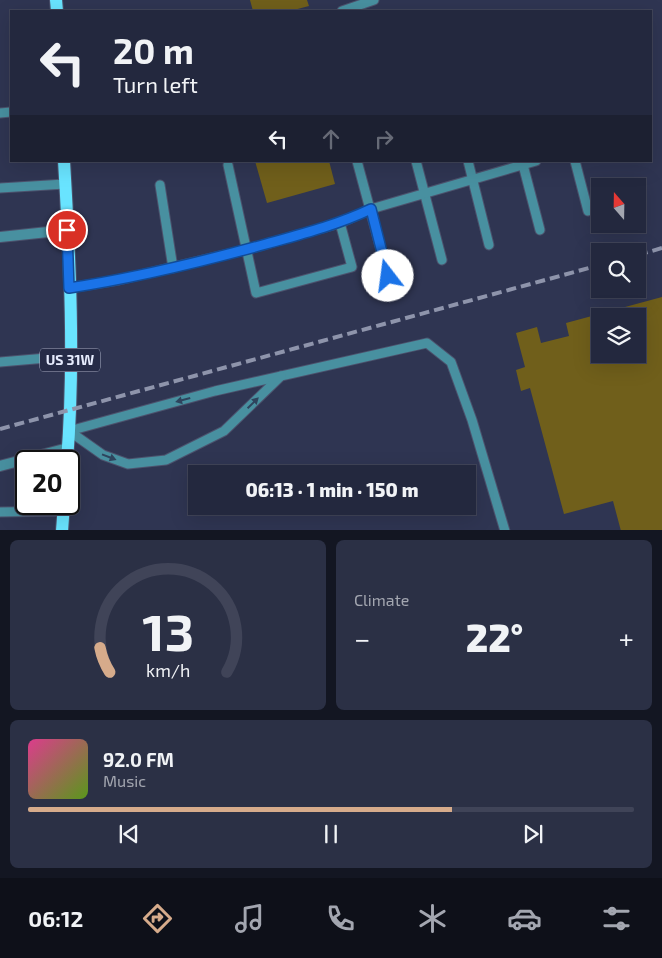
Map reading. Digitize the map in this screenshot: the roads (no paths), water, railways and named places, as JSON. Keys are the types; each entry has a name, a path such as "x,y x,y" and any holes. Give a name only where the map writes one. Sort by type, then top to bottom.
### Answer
{"main road":[{"name":"US 31W","path":"64,162 70,356 68,448"},
{"path":"62,530 63,515"}],"street":[{"path":"0,237 67,230"},
{"path":"0,466 68,448"}],"lane":[{"path":"345,10 374,0"},
{"path":"358,162 388,276"},
{"path":"416,162 442,260"},
{"path":"468,162 490,245"},
{"path":"575,162 588,211"},
{"path":"69,288 119,280 245,250 340,223 371,209 522,163 540,230"},
{"path":"228,166 256,293 352,267 340,223"},
{"path":"0,188 65,184"},
{"path":"160,185 173,268"},
{"path":"69,431 215,391 427,343 451,362 472,420 505,530"},
{"path":"0,362 70,356"},
{"path":"69,431 103,455 128,464 166,460 224,431 281,376"},
{"path":"0,512 15,511"}],"railway":[{"path":"646,253 662,248"},
{"path":"0,429 591,267"}]}
